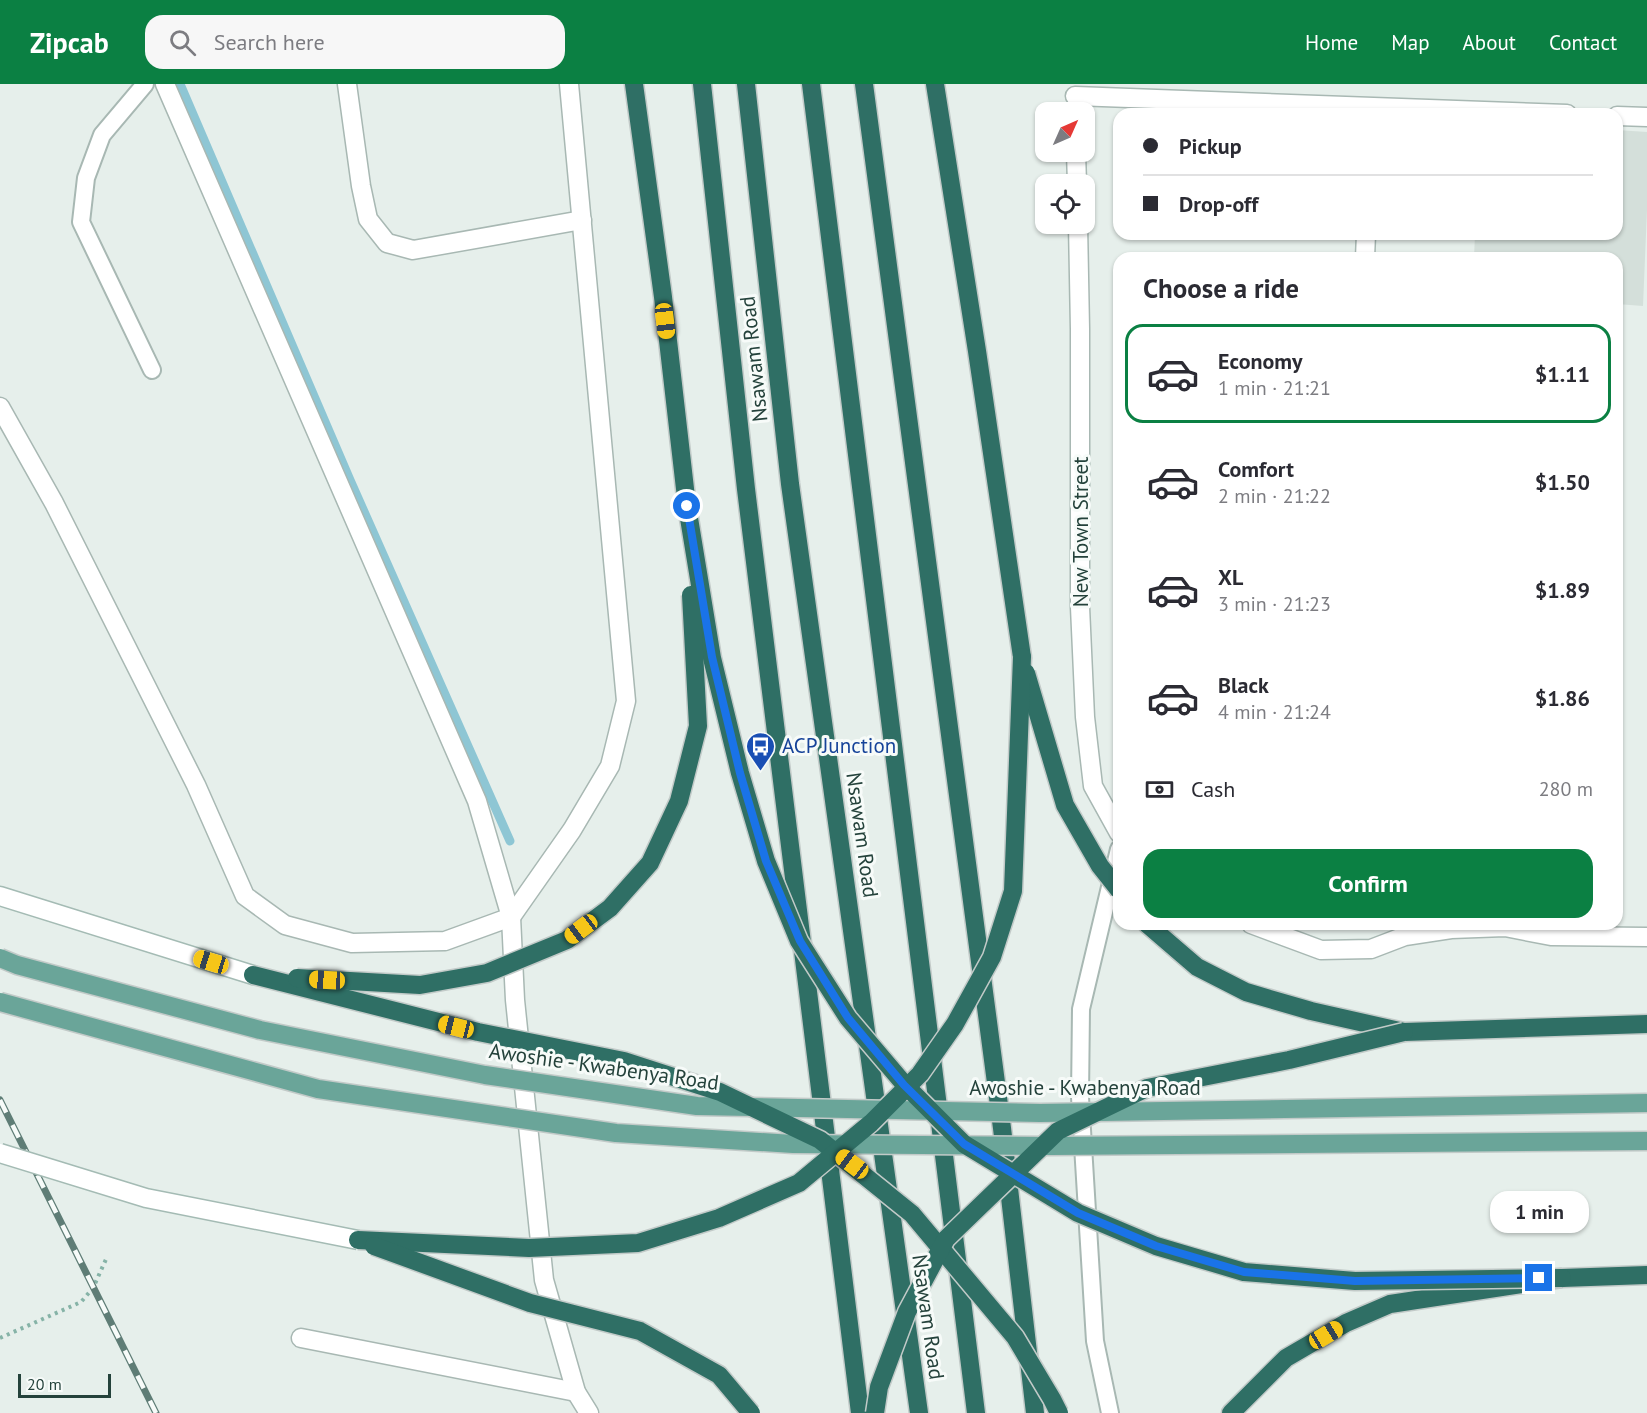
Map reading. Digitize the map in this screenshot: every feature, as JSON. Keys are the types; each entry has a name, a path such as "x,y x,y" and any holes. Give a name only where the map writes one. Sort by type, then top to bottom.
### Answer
{"highway":[{"path":"634,84 663,297 687,506 712,657 740,773 766,861 800,941 848,1018 904,1085 964,1144 1078,1213 1156,1246 1244,1272 1355,1281 1647,1275"},
{"path":"702,84 748,501 860,1413"},
{"name":"Nsawam Road","path":"746,84 790,484 919,1413"},
{"name":"Nsawam Road","path":"811,84 976,1413"},
{"path":"864,84 1002,1128 1035,1413"},
{"path":"935,84 1022,657 1065,805 1100,866 1113,882"},
{"path":"253,975 420,985 487,973 567,940 610,908 650,863 679,801 698,726 687,506"},
{"path":"358,1240 529,1248 638,1243 720,1218 799,1183 871,1123 920,1074 955,1024 992,957 1013,891 1022,657"},
{"path":"1154,930 1197,967 1246,992 1311,1011 1404,1032"},
{"path":"253,975 478,1032 624,1061 720,1092 820,1140 912,1214 1015,1337 1053,1399 1059,1413"},
{"path":"875,1413 879,1387 907,1312 946,1239 1058,1131 1147,1088 1289,1060 1404,1032 1647,1024"},
{"path":"358,1240 530,1303 640,1331 718,1375 751,1413"},
{"path":"1232,1413 1287,1358 1346,1323 1390,1304 1562,1278"}],"main road":[{"name":"Awoshie - Kwabenya Road","path":"0,958 17,965 260,1030 485,1075 697,1106 1040,1113 1647,1102"},
{"path":"0,1002 318,1089 616,1133 793,1144 1051,1146 1647,1141"}],"street":[{"path":"165,84 477,801 511,917 515,1000 544,1280 576,1392 589,1413"},
{"path":"347,84 361,186 368,219 387,243 413,250 582,220"},
{"path":"0,407 54,503 191,775 245,896 285,925 352,943 445,941 511,917 572,830 610,766 626,701 569,84"},
{"path":"1075,98 1321,108"},
{"path":"1623,116 1647,117"},
{"name":"New Town Street","path":"1078,234 1080,607 1085,717 1093,786 1113,822"},
{"path":"0,896 253,975"},
{"path":"1267,930 1321,950 1371,949 1407,930"},
{"path":"1520,930 1551,936 1647,937"},
{"path":"0,1153 146,1198 358,1240"},
{"path":"301,1338 576,1392"}],"lane":[{"path":"145,84 102,135 86,178 81,222 152,370"},
{"path":"1110,1413 1095,1341 1080,1097 1081,1009 1113,874"}],"path":[{"path":"0,1338 81,1302 93,1288 107,1257"}],"shaded area":[{"path":"1623,130 1647,132 1643,306 1623,304 1623,252 1474,252 1475,240 1623,240"}],"waterway":[{"path":"180,84 350,480 510,841"}],"railway":[{"path":"0,1100 156,1413"}],"place":[{"name":"ACP Junction","path":"761,772"}],"route":[{"path":"687,506 712,657 740,773 766,861 800,941 848,1018 904,1085 964,1144 1078,1213 1156,1246 1244,1272 1355,1281 1539,1278"}]}
